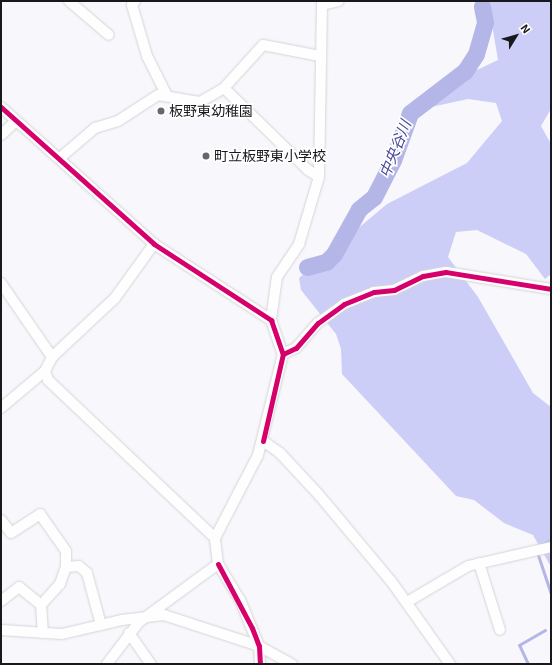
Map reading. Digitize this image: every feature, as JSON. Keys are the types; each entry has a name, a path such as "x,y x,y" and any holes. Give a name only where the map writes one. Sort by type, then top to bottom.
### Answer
{"street":[{"path":"69,1 109,35"},
{"path":"135,1 132,4 147,56 166,94"},
{"path":"260,664 260,646 240,600 218,564 215,538 249,478 263,441 283,354 271,320 277,277 299,244 319,177 322,3 339,1"},
{"path":"61,157 94,128 118,121 158,95 166,94 200,102 224,88 263,45 320,56"},
{"path":"224,88 308,170 319,177"},
{"path":"1,107 16,122 61,157 154,244 271,320"},
{"path":"1,136 16,122"},
{"path":"1,408 45,371 52,357 115,298 154,244"},
{"path":"283,354 296,348 318,323 344,304 374,292 394,290 423,276 446,272 551,289"},
{"path":"1,283 52,357"},
{"path":"45,371 48,380 215,538"},
{"path":"263,441 280,453 319,495 407,602 450,664"},
{"path":"1,520 11,533 40,514 66,551 66,567 60,584 41,605 42,633"},
{"path":"407,602 479,563 537,552 551,547"},
{"path":"479,563 500,630"},
{"path":"107,664 129,633 148,615 218,564"},
{"path":"66,567 79,566 87,573 101,625"},
{"path":"1,601 19,587 41,605"},
{"path":"1,630 62,634 148,615 177,617 260,646 292,664"},
{"path":"129,633 151,664"}],"shaded area":[{"path":"488,1 551,1 551,109 541,126 551,144 551,274 545,279 526,254 477,230 456,232 448,257 478,297 533,393 551,407 551,567 533,535 504,523 474,500 456,496 342,374 341,349 336,334 301,290 299,278 387,204 467,163 502,121 496,103 468,99 431,107 428,93 498,60"}],"waterway":[{"name":"中央谷川","path":"307,267 326,262 334,254 359,209 374,197 393,160 410,113 465,71 476,54 485,22 482,6"},
{"path":"540,545 551,540"},
{"path":"537,552 551,594"},
{"path":"528,664 519,645 545,630"}],"cycle path":[{"path":"1,107 154,244 271,320 283,354"},
{"path":"263,441 283,354 296,348 318,323 344,304 374,292 394,290 423,276 446,272 551,289"},
{"path":"218,564 252,628 259,646 260,664"}],"place":[{"name":"板野東幼稚園","path":"161,111"},
{"name":"町立板野東小学校","path":"206,156"}]}
